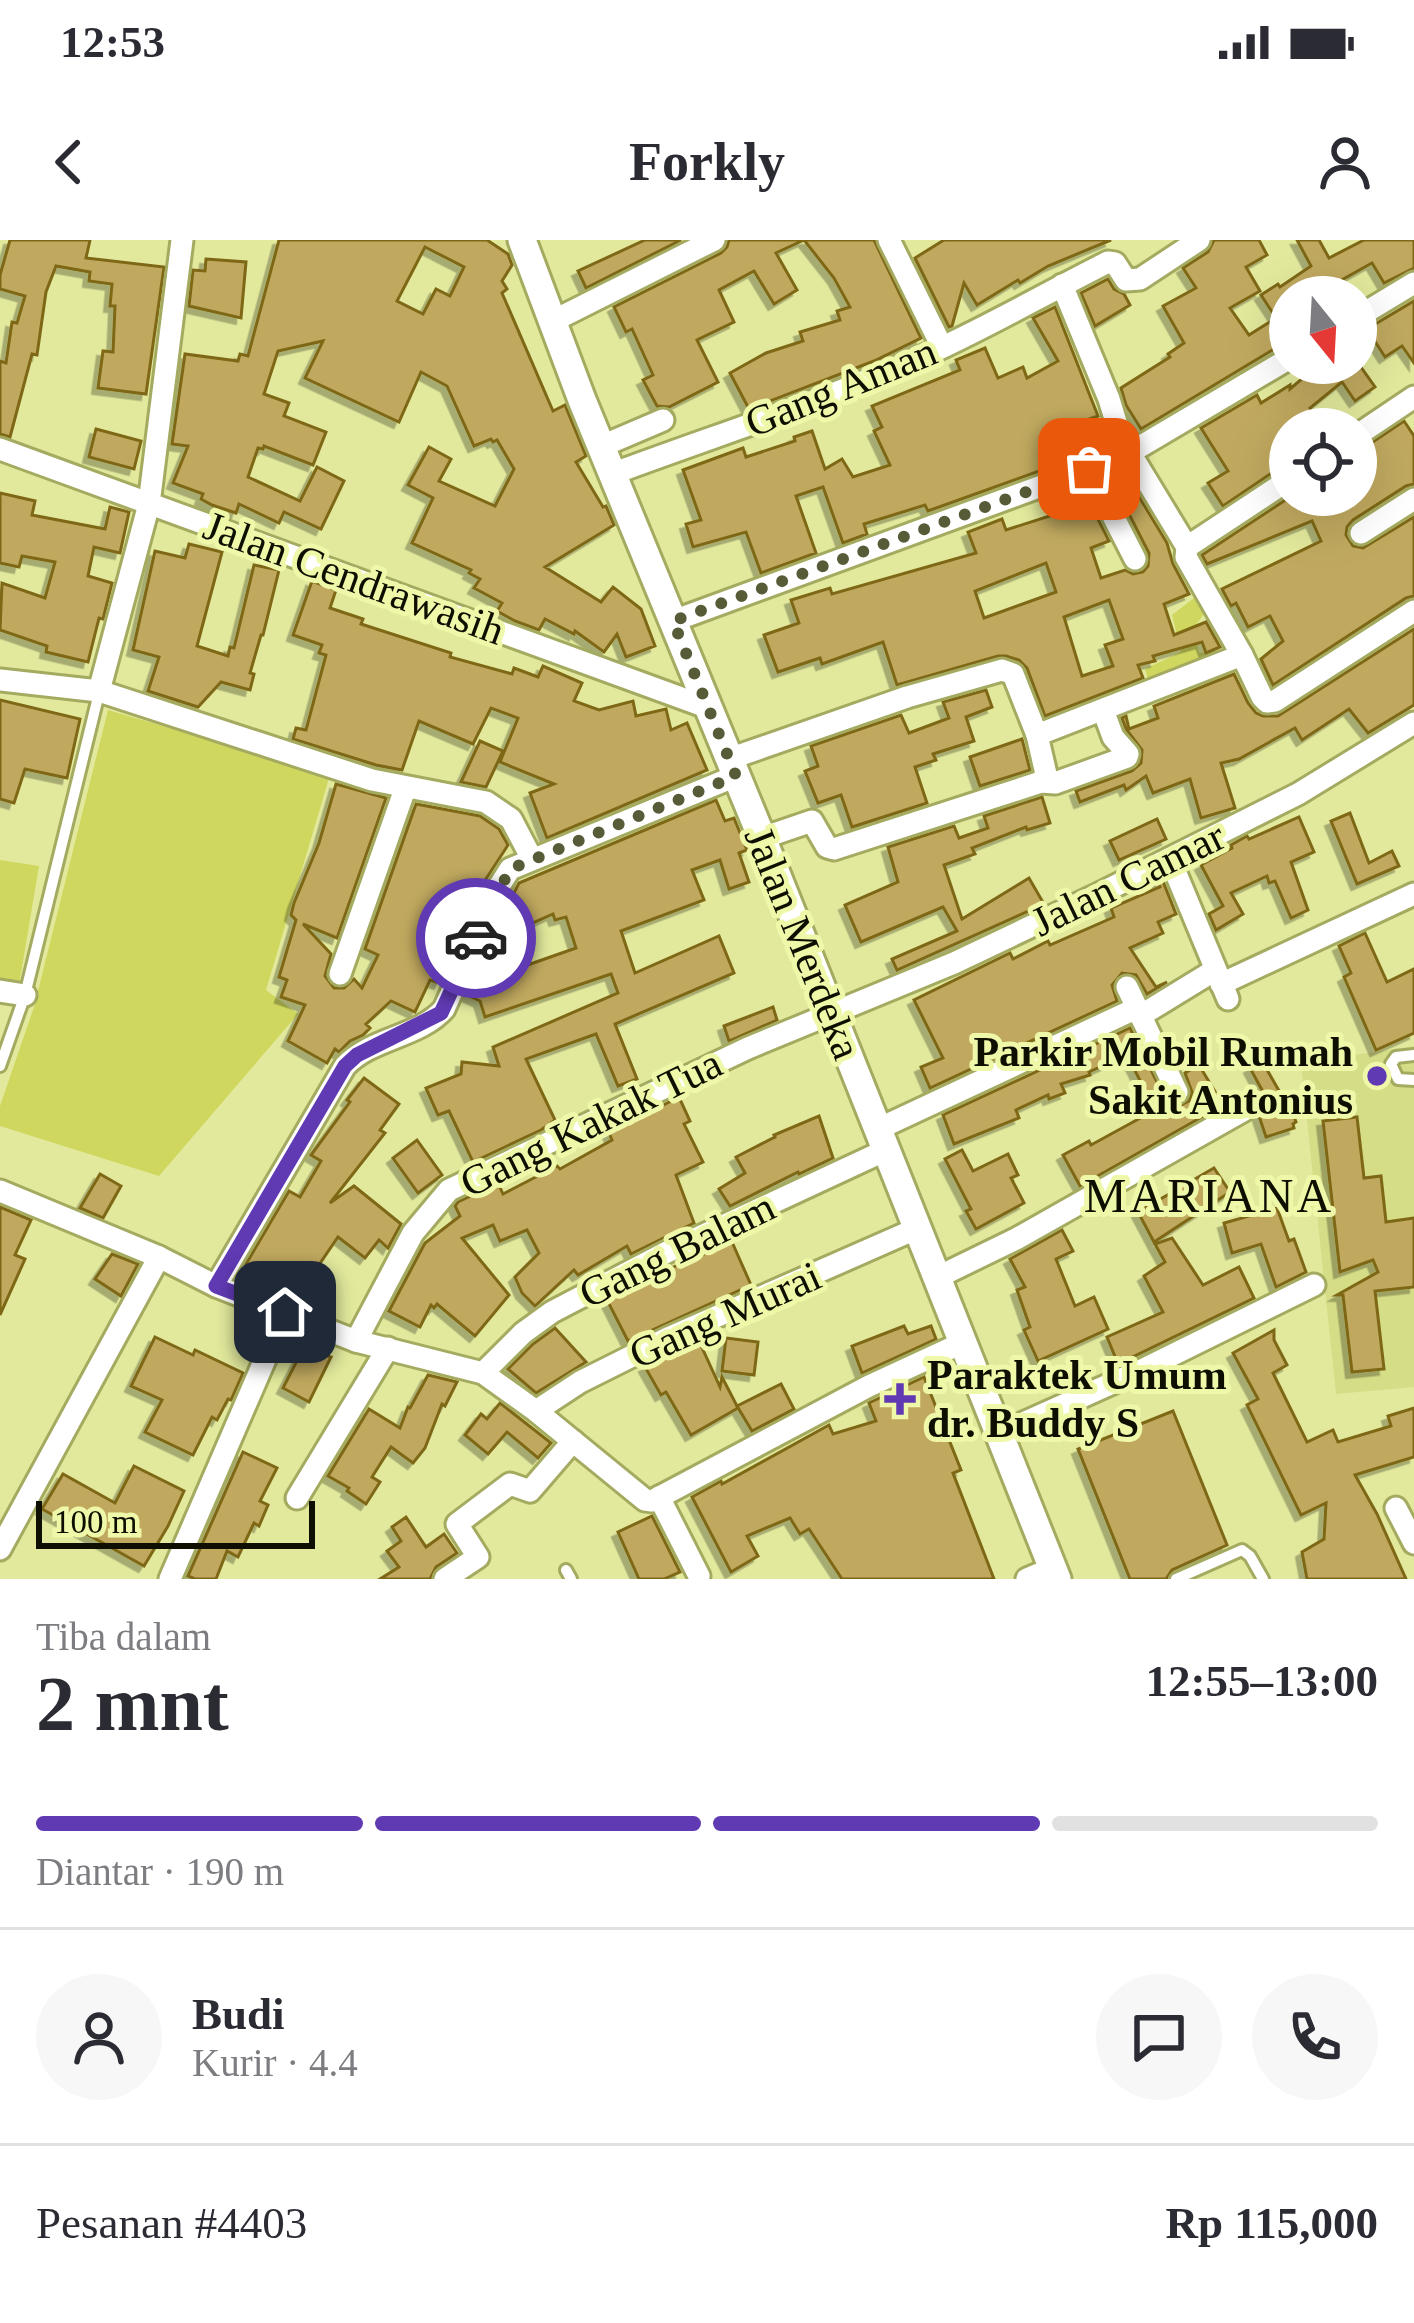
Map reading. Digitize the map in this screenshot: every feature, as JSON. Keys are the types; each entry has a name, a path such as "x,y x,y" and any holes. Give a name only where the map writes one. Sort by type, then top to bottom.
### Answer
{"street":[{"path":"99,691 149,504 182,240"},
{"name":"Jalan Merdeka","path":"522,240 732,767 769,835 831,1013 999,1434 1046,1575"},
{"path":"553,321 714,240"},
{"path":"889,240 942,347"},
{"name":"Gang Aman","path":"612,473 848,388 990,325 1109,262 1115,263 1126,280 1135,281 1198,240"},
{"path":"1377,305 1414,283"},
{"path":"1062,284 1128,454 1187,547 1186,556 1262,697 1275,701 1414,611"},
{"path":"673,621 1128,454 1269,370"},
{"path":"1377,422 1407,402 1414,427"},
{"path":"602,446 663,420"},
{"name":"Jalan Cendrawasih","path":"0,449 709,708"},
{"path":"1089,469 1135,559"},
{"path":"1187,547 1269,493"},
{"path":"1361,533 1414,499"},
{"path":"1036,735 1242,655"},
{"path":"216,1286 345,1066 357,1055 441,1013 510,869 732,767 908,697 1005,669 1013,674 1036,735 1046,774 1041,782"},
{"path":"0,680 99,691 372,780 495,806 511,819 532,859"},
{"path":"769,835 809,820 827,848 834,849 1126,759 1128,754 1113,736 1103,710"},
{"name":"Jalan Camar","path":"831,1013 954,963 1170,859 1298,794 1414,723"},
{"path":"340,974 405,788"},
{"path":"1170,859 1221,984"},
{"name":"Gang Balam","path":"483,1372 552,1312 1135,1004 1221,984 1414,894"},
{"path":"0,991 25,995"},
{"path":"1135,1004 1177,1092"},
{"name":"Gang Kakak Tua","path":"356,1341 413,1233 448,1190 692,1073 831,1013"},
{"path":"938,1277 1016,1239 1246,1109"},
{"path":"0,1191 216,1286 356,1341 483,1372 652,1499 698,1576"},
{"name":"Gang Murai","path":"536,1411 580,1382 670,1337 918,1228"},
{"path":"0,1549 159,1257"},
{"path":"999,1434 1314,1285"},
{"path":"170,1579 285,1312"},
{"path":"652,1499 962,1342"},
{"path":"297,1498 388,1348"},
{"path":"446,1579 478,1557 457,1524 511,1484 530,1491 573,1442"},
{"path":"1396,1508 1414,1543"}],"lane":[{"path":"0,1066 25,995 99,691"},
{"path":"1414,1054 1391,1064 1398,1079 1414,1080"},
{"path":"1176,1579 1242,1550 1263,1579"}],"shaded area":[{"path":"1198,595 1206,611 1194,628 1199,653 1218,650 1219,656 1150,686 1145,669 1181,652 1172,615"},
{"path":"108,710 330,775 266,990 298,1014 159,1176 0,1126 0,1106 34,1007"},
{"path":"0,860 39,866 18,991 0,988"},
{"path":"1414,1046 1414,1387 1336,1394 1301,1063"}],"building":[{"path":"10,240 90,240 86,258 164,267 146,394 98,388 103,351 113,352 112,284 89,281 90,272 56,266 46,292 37,355 32,354 10,437 0,434 0,361 6,363 12,322 17,323 25,296 0,289"},
{"path":"279,240 487,240 508,254 512,265 502,281 507,289 502,293 553,411 565,405 586,456 576,462 614,525 545,567 601,602 613,587 641,609 655,646 626,657 617,634 604,652 575,631 545,619 539,630 515,621 497,611 502,603 474,588 480,579 471,570 412,543 433,498 408,485 429,447 451,459 439,481 495,506 514,469 497,440 474,446 447,386 421,372 399,422 305,378 323,341 278,351 264,394 289,403 284,416 326,432 313,465 264,446 258,448 248,477 300,501 317,467 344,481 321,529 284,512 279,523 239,504 236,513 173,483 188,446 172,444 185,354 238,361 240,354 248,356","holes":["425,247 464,267 450,296 436,289 423,314 397,301"]},
{"path":"645,240 681,240 586,288 578,271"},
{"path":"729,240 804,240 776,253 797,290 774,304 754,271 719,290 734,322 697,340 718,382 669,407 657,406 643,380 653,375 632,329 626,332 614,307 721,253"},
{"path":"804,240 874,240 921,338 749,409 730,373 766,353 803,341 800,332 840,320 837,311 850,307"},
{"path":"944,240 1111,240 1018,280 977,305 964,283 949,327 915,258"},
{"path":"1214,240 1259,240 1267,255 1246,267 1260,291 1230,308 1249,335 1269,322 1269,352 1141,429 1121,388 1184,343 1163,306 1196,288 1183,268 1208,252"},
{"path":"1297,240 1319,240 1329,258 1364,240 1414,240 1414,268 1384,283 1372,263 1349,276 1296,276 1311,266"},
{"path":"206,259 246,262 241,318 189,306 193,270 205,271"},
{"path":"1108,279 1130,305 1095,326 1081,293"},
{"path":"1414,301 1414,363 1402,346 1385,357 1377,345 1377,323"},
{"path":"1055,307 1098,416 1069,426 1081,456 928,511 925,505 864,524 867,534 843,543 823,487 796,496 816,553 761,573 746,532 693,547 686,524 701,520 683,470 743,448 746,457 812,431 825,469 842,459 853,477 890,465 874,431 882,427 872,406 960,370 956,360 985,348 998,378 1023,367 1027,378 1058,361 1033,318"},
{"path":"1296,384 1340,384 1310,408 1269,408 1269,475 1223,506 1208,483 1228,471 1201,428 1257,395 1261,403 1290,385 1290,389"},
{"path":"1343,384 1373,384 1375,387 1355,401"},
{"path":"1404,421 1414,436 1414,484 1377,505 1377,439"},
{"path":"96,429 141,441 134,469 89,457"},
{"path":"1124,472 1167,543 1189,594 1164,604 1174,635 1206,622 1220,647 1206,653 1202,642 1153,656 1155,661 1138,665 1143,678 1045,716 1027,668 1006,656 897,685 883,642 822,664 820,658 778,672 764,635 799,623 791,600 830,588 832,594 976,553 968,532 1002,519 1006,530 1081,506 1088,499 1109,541 1091,548 1101,578 1125,570 1143,572 1149,553 1110,477","holes":["1046,563 1056,592 984,618 975,591","1109,600 1123,639 1105,645 1113,666 1082,676 1064,617"]},
{"path":"0,493 35,501 32,515 105,529 110,507 129,512 120,553 94,547 88,576 112,583 88,662 46,652 47,646 0,630 2,583 45,598 55,562 22,556 19,567 0,563"},
{"path":"1269,511 1269,516 1359,516 1347,527 1346,535 1353,546 1363,548 1414,517 1414,596 1273,685 1261,659 1283,641 1270,616 1248,627 1236,603 1231,606 1222,589 1321,541 1312,521 1207,564 1202,555"},
{"path":"189,544 222,552 197,646 228,656 254,565 279,570 250,673 254,674 250,690 221,682 198,707 148,691 159,657 133,650 155,551 185,558"},
{"path":"312,581 336,590 330,608 363,619 361,624 451,653 450,657 538,677 543,666 582,683 574,701 599,710 633,701 636,716 666,709 671,730 687,723 707,770 547,838 530,793 554,784 500,762 518,718 491,708 473,744 419,721 402,770 293,739 296,728 306,730 326,655 319,653 322,645 293,635"},
{"path":"1414,629 1414,705 1368,733 1349,709 1302,740 1295,728 1239,759 1221,763 1235,808 1201,818 1190,779 1153,793 1146,776 1126,790 1124,785 1080,802 1076,791 1132,771 1141,763 1142,750 1122,718 1126,716 1129,729 1158,718 1154,706 1234,674 1256,713 1278,716"},
{"path":"986,690 992,707 966,717 974,741 933,754 936,760 915,767 927,803 852,827 841,795 818,803 805,771 818,766 811,746 901,715 909,733 949,718 943,702"},
{"path":"0,700 80,719 67,778 25,769 14,803 0,799"},
{"path":"1022,739 1030,770 980,786 970,757"},
{"path":"480,741 503,751 486,787 461,782"},
{"path":"336,784 386,798 337,938 303,924 331,954 325,976 334,988 344,988 354,979 362,988 378,955 365,949 416,804 480,816 499,829 508,845 484,882 439,983 430,980 415,1012 391,1001 366,1024 370,1028 363,1035 339,1052 335,1049 327,1063 288,1041 305,1005 281,997 287,980 279,977 296,920 291,915 294,903 319,843"},
{"path":"1042,797 1050,823 972,848 975,854 944,865 962,919 1029,878 1044,904 897,970 892,959 957,931 943,907 861,942 845,905 898,882 888,847 954,826 959,838 988,828 984,816"},
{"path":"716,800 725,821 734,818 747,850 739,853 749,882 729,889 720,860 692,870 704,900 621,931 635,973 719,936 734,973 615,1024 637,1079 618,1086 596,1034 526,1059 555,1120 473,1162 449,1111 438,1115 426,1088 461,1074 462,1062 499,1066 493,1047 618,993 611,974 485,1017 480,1001 467,995 488,948 514,956 519,968 576,948 566,917 555,920 553,914 490,942 519,883"},
{"path":"1350,813 1369,863 1392,851 1399,866 1357,884 1331,821"},
{"path":"1299,817 1314,852 1291,862 1308,910 1291,918 1275,881 1269,883 1267,876 1231,893 1243,914 1216,930 1209,914 1223,906 1201,865 1247,836"},
{"path":"1157,819 1166,839 1119,860 1110,841"},
{"path":"1162,879 1176,914 1158,922 1163,933 1130,948 1156,987 1167,982 1147,994 1136,975 1122,973 1112,985 1117,1001 930,1088 921,1067 943,1058 914,1000 1010,953 1013,959 1114,917 1111,908 1160,887"},
{"path":"1365,933 1387,982 1414,969 1414,1033 1376,1050 1344,977 1351,973 1339,946"},
{"path":"773,1007 777,1020 729,1041 724,1026"},
{"path":"1130,1028 1168,1104 1177,1107 1189,1101 1192,1092 1185,1073 1199,1065 1223,1105 1080,1186 1063,1155 1155,1110 1127,1055 1061,1084 1065,1093 1049,1099 1048,1095 1016,1110 1019,1118 954,1144 943,1115"},
{"path":"1262,1061 1282,1096 1286,1095 1296,1122 1294,1128 1266,1137 1259,1116 1260,1103 1268,1101 1250,1068"},
{"path":"364,1078 399,1104 380,1130 385,1133 330,1203 354,1186 401,1224 388,1248 379,1240 365,1258 338,1237 297,1297 246,1264 289,1191 300,1197 321,1161 311,1155"},
{"path":"679,1097 690,1121 684,1124 703,1162 676,1175 694,1223 631,1254 627,1246 578,1275 574,1270 535,1306 515,1277 539,1253 527,1230 500,1241 493,1225 462,1238 509,1295 475,1336 437,1304 431,1305 420,1327 389,1311 425,1243 460,1216 458,1202 498,1183 503,1194 557,1166 560,1169 612,1140 609,1133"},
{"path":"819,1116 833,1158 730,1206 719,1189 745,1173 736,1157"},
{"path":"1357,1117 1364,1178 1381,1176 1386,1222 1414,1218 1414,1287 1375,1291 1384,1369 1352,1372 1343,1295 1337,1295 1378,1272 1373,1260 1340,1272 1323,1121"},
{"path":"417,1140 442,1175 418,1193 393,1158"},
{"path":"962,1150 973,1171 1008,1154 1018,1175 1011,1178 1024,1203 976,1229 945,1159"},
{"path":"1214,1168 1230,1192 1154,1242 1138,1212"},
{"path":"100,1174 121,1186 103,1218 80,1208"},
{"path":"0,1207 31,1220 15,1255 25,1259 0,1315"},
{"path":"1277,1208 1306,1272 1276,1287 1261,1244 1232,1253 1224,1223"},
{"path":"1062,1230 1073,1251 1056,1259 1075,1306 1094,1297 1108,1329 1038,1361 1024,1330 1030,1327 1017,1290 1025,1287 1010,1259"},
{"path":"1172,1238 1203,1285 1239,1267 1254,1298 1118,1364 1107,1337 1163,1312 1144,1276 1165,1262 1155,1244"},
{"path":"732,1242 751,1285 628,1341 607,1300"},
{"path":"112,1254 138,1264 121,1296 95,1279"},
{"path":"904,1326 908,1334 931,1326 936,1339 862,1373 852,1346"},
{"path":"555,1328 586,1362 536,1393 508,1369"},
{"path":"1274,1330 1287,1365 1273,1373 1307,1442 1333,1430 1338,1442 1391,1426 1388,1416 1414,1408 1414,1457 1355,1475 1406,1579 1307,1579 1302,1552 1324,1539 1326,1503 1301,1515 1247,1405 1258,1399 1233,1353"},
{"path":"155,1337 243,1373 231,1400 217,1420 212,1417 193,1455 145,1432 162,1400 131,1386"},
{"path":"726,1338 758,1342 754,1375 722,1371"},
{"path":"699,1341 720,1387 722,1377 738,1408 691,1435 645,1367"},
{"path":"304,1347 331,1357 309,1402 283,1388"},
{"path":"428,1375 457,1382 413,1463 391,1447 372,1477 380,1482 366,1504 328,1476 369,1409 400,1428"},
{"path":"924,1377 961,1470 953,1473 994,1579 842,1579 809,1529 800,1534 790,1518 747,1536 758,1556 731,1572 692,1497 829,1425 833,1434 876,1421 869,1403"},
{"path":"781,1384 794,1409 752,1431 737,1406"},
{"path":"500,1403 551,1443 538,1458 507,1432 488,1454 465,1435 481,1414 487,1419"},
{"path":"1173,1411 1227,1545 1172,1570 1166,1579 1130,1579 1078,1449"},
{"path":"243,1452 277,1468 260,1501 268,1505 238,1557 227,1551 216,1579 195,1579 188,1576"},
{"path":"134,1466 184,1491 144,1566 42,1509 63,1474 115,1503"},
{"path":"652,1516 680,1572 664,1579 639,1579 618,1532"},
{"path":"406,1517 426,1547 444,1534 457,1553 436,1567 430,1579 380,1579 399,1567 387,1551 401,1541 392,1527"}],"way so far":[{"path":"476,938 510,869 736,776 673,621 1089,469"}],"place":[{"name":"Parkir Mobil Rumah Sakit Antonius","path":"1377,1076"},
{"name":"Paraktek Umum dr. Buddy S","path":"900,1399"}],"district":[{"name":"MARIANA","path":"1209,1195"}],"route":[{"path":"285,1312 216,1286 350,1059 441,1013 476,938"}]}
